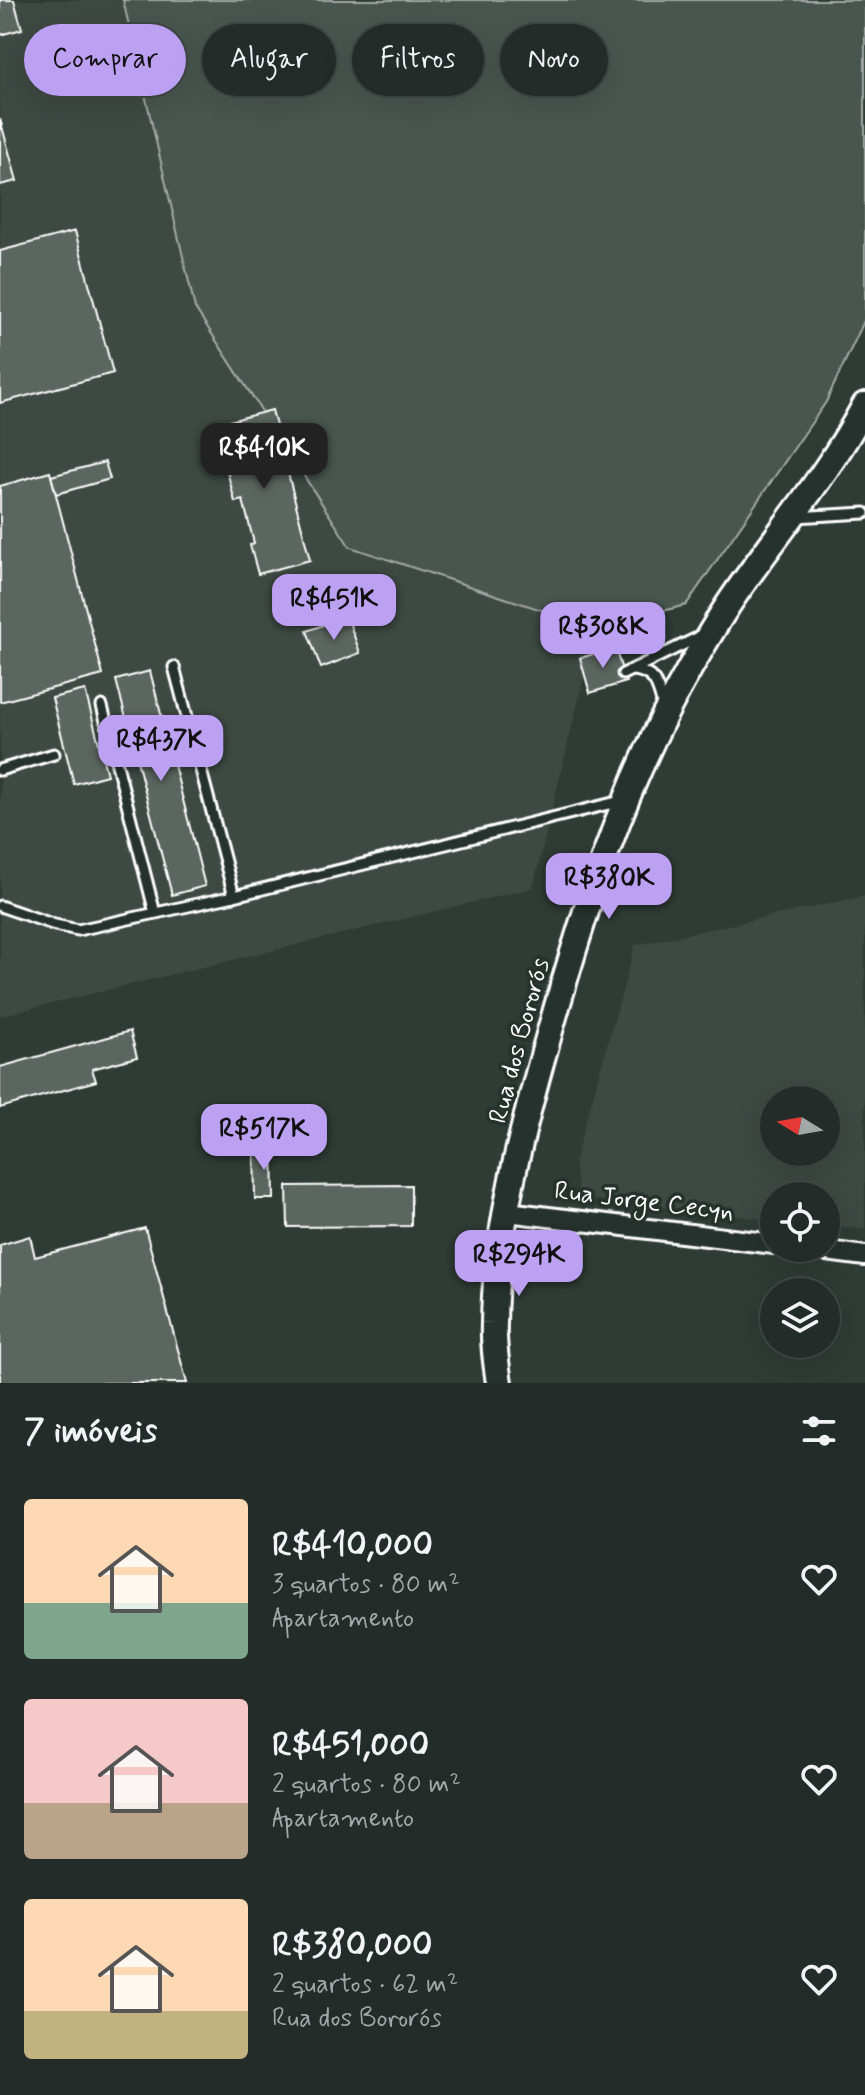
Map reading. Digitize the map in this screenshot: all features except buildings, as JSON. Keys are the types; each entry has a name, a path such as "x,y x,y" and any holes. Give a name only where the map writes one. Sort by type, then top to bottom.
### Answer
{"street":[{"name":"Rua dos Bororós","path":"499,1383 494,1324 507,1212 533,1095 562,989 626,800 664,714 712,631 833,459 865,405"},
{"name":"Rua Jorge Cecyn","path":"507,1212 760,1242"},
{"path":"840,1253 865,1256"}],"lane":[{"path":"792,517 865,513"},
{"path":"664,714 660,691 653,678 644,671 628,672 712,631"},
{"path":"174,667 234,896"},
{"path":"102,706 155,913"},
{"path":"0,770 54,754"},
{"path":"0,906 78,930 234,896 626,800"}],"shaded area":[{"path":"0,0 123,0 129,24 24,24 24,96 145,96 195,308 350,547 596,628 533,888 0,1016"},
{"path":"123,0 865,0 865,319 826,402 686,605 596,628 350,547 195,308 145,96 186,96 186,24 129,24"},
{"path":"865,896 865,1230 840,1227 840,1182 760,1182 760,1218 579,1198 574,1163 635,945"}]}
